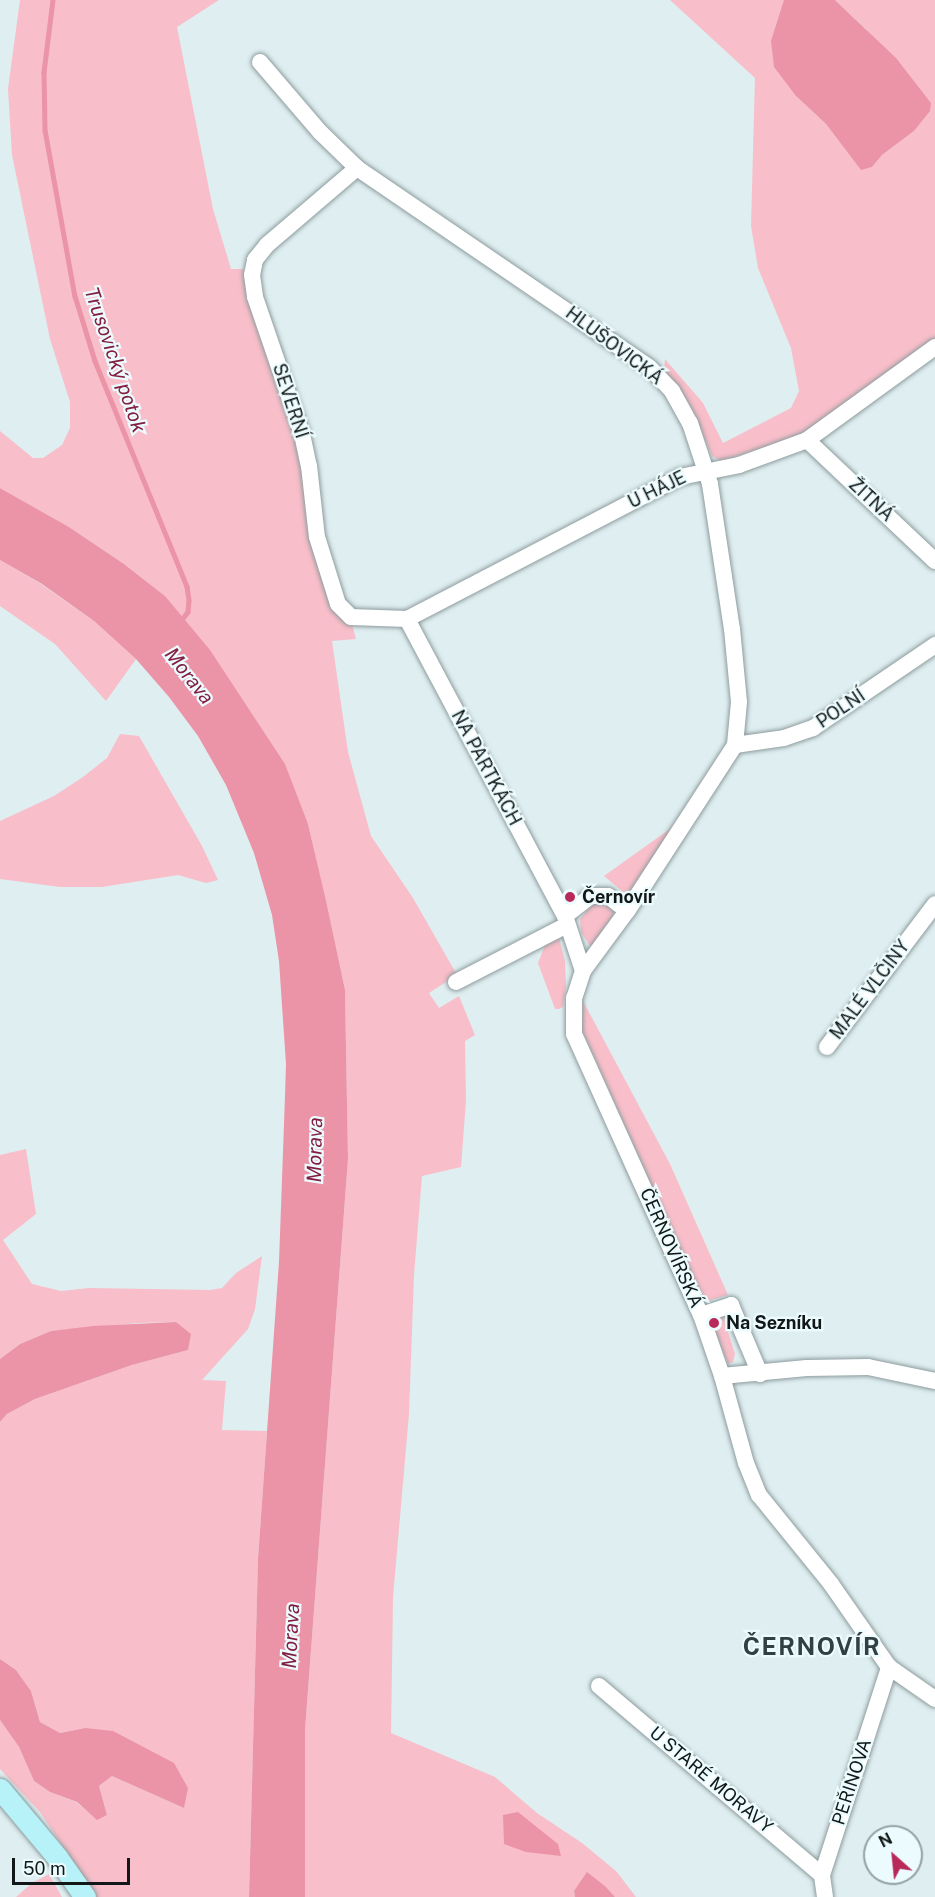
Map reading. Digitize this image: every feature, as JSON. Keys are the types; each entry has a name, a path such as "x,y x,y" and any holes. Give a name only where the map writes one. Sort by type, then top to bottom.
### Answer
{"main road":[{"path":"0,1789 27,1819 85,1897"}],"street":[{"name":"HLUŠOVICKÁ","path":"260,62 320,132 357,168 649,367 666,383 685,412 707,470 738,675 735,745"},
{"name":"SEVERNÍ","path":"357,168 267,245 255,260 252,275 255,297 302,434 309,466 317,537 338,604 351,617 407,619"},
{"name":"U HÁJE","path":"407,619 668,483 689,474 739,465 807,440 935,347"},
{"name":"ŽITNÁ","path":"807,440 935,561"},
{"name":"NA PARTKÁCH","path":"407,619 566,921 583,971"},
{"name":"POLNÍ","path":"735,745 784,738 813,728 935,645"},
{"path":"583,971 627,911 735,745"},
{"path":"456,982 566,921 591,896 608,897 627,911"},
{"name":"MALÉ VLČINY","path":"827,1047 935,904"},
{"name":"ČERNOVÍRSKÁ","path":"583,971 574,998 574,1034 701,1315 722,1376 746,1463 759,1495 831,1584 889,1667"},
{"path":"701,1315 731,1305 760,1374"},
{"path":"722,1376 807,1368 868,1367 935,1381"},
{"path":"889,1667 935,1699"},
{"name":"PEŘINOVA","path":"825,1897 822,1875 889,1667"},
{"name":"U STARÉ MORAVY","path":"599,1686 822,1875"}],"shaded area":[{"path":"20,0 219,0 177,27 213,209 231,269 243,269 290,414 328,597 352,624 356,639 332,641 348,752 371,836 413,898 457,975 429,993 439,1008 459,996 475,1035 465,1041 466,1100 461,1167 422,1176 414,1275 409,1414 393,1597 391,1733 495,1777 537,1813 582,1843 616,1871 636,1897 615,1897 606,1887 574,1891 575,1897 305,1897 305,1730 348,1159 345,990 308,824 165,596 124,564 69,527 0,488 0,431 33,458 43,458 62,445 70,428 70,402 50,339 12,155 8,89"},
{"path":"670,0 784,0 796,96 826,124 861,169 872,167 882,155 914,131 931,103 866,29 835,0 935,0 935,338 804,435 721,461 712,456 689,403 664,371 665,359 703,403 723,443 791,408 799,391 791,348 758,268 751,226 755,78"},
{"path":"0,560 41,584 94,621 136,659 106,701 55,644 0,606"},
{"path":"120,734 139,736 202,846 218,880 206,883 178,875 102,887 60,887 0,879 0,821 54,796 83,777 107,758"},
{"path":"674,826 636,886 629,891 623,892 604,876"},
{"path":"594,902 609,905 613,912 613,920 597,944 590,946 581,932 580,919"},
{"path":"559,938 565,961 566,987 563,1007 555,1009 538,963 545,945"},
{"path":"583,1001 670,1164 728,1295 704,1302 582,1030"},
{"path":"26,1149 36,1214 3,1240 32,1284 61,1291 89,1288 210,1290 222,1288 236,1273 262,1256 255,1309 248,1329 202,1380 226,1381 222,1430 267,1431 258,1559 249,1897 96,1897 40,1812 0,1769 0,1720 19,1747 34,1781 50,1792 76,1802 97,1819 107,1815 99,1786 112,1776 184,1808 85,1728 60,1733 40,1722 31,1691 16,1670 0,1659 0,1422 7,1414 35,1399 132,1365 188,1350 176,1322 139,1323 51,1331 20,1344 0,1359 0,1155"},
{"path":"723,1316 735,1354 733,1362 728,1364 710,1319"},
{"path":"49,1874 62,1897 16,1897 32,1883"}],"water":[{"path":"784,0 835,0 896,58 931,103 930,111 914,131 882,155 872,167 861,170 826,124 796,96 774,67 771,41"},
{"name":"Morava","path":"0,488 69,527 124,564 165,596 210,650 285,764 308,824 326,901 345,990 348,1159 305,1730 305,1897 249,1897 258,1559 279,1262 286,1064 279,961 272,915 254,853 226,785 198,736 169,697 136,659 94,621 42,584 0,560"},
{"path":"176,1322 191,1334 188,1350 132,1365 35,1399 7,1414 0,1422 0,1359 20,1344 51,1331 93,1326"},
{"path":"0,1659 16,1670 31,1691 40,1722 60,1733 85,1728 113,1731 174,1763 188,1788 184,1808 112,1776 99,1786 107,1815 97,1820 77,1802 50,1792 34,1781 19,1747 0,1720"},
{"path":"518,1812 558,1844 561,1856 526,1852 504,1844 503,1815"},
{"path":"587,1872 615,1897 575,1897 574,1891"}],"waterway":[{"name":"Trusovický potok","path":"53,0 44,72 45,130 75,296 95,361 187,587 188,612 181,621"}],"place":[{"name":"Černovír","path":"570,897"},
{"name":"Na Sezníku","path":"714,1323"}],"district":[{"name":"ČERNOVÍR","path":"812,1647"}]}
